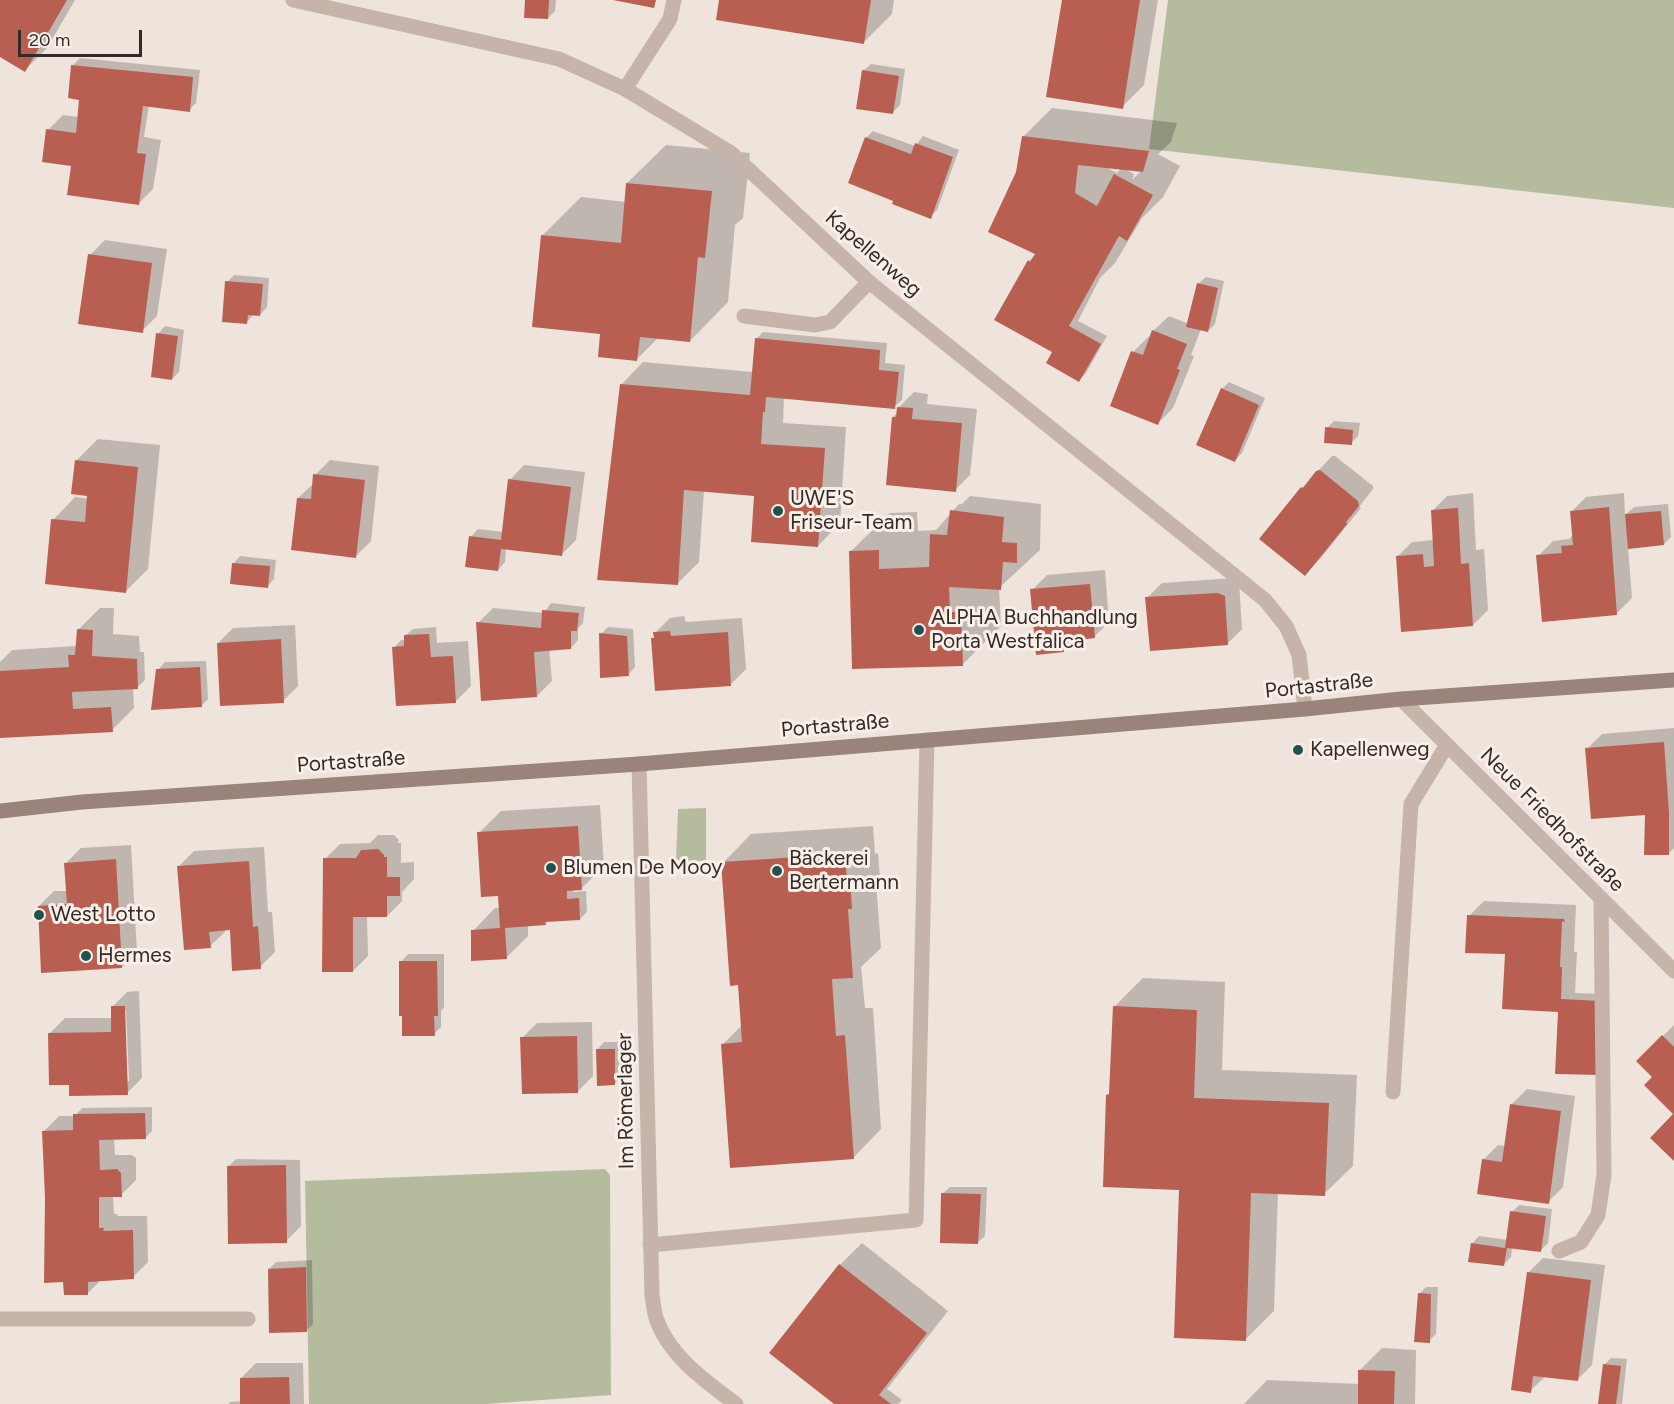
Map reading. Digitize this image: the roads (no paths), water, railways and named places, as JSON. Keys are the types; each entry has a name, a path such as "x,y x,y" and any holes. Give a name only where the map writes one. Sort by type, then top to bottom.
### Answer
{"main road":[{"name":"Portastraße","path":"0,811 82,802 639,764 1305,709 1401,699 1674,680"}],"street":[{"name":"Kapellenweg","path":"293,0 559,60 625,89 731,153 869,282 1265,600 1286,626 1299,655 1305,709"},
{"path":"625,89 670,19 674,0"},
{"path":"744,316 814,325 830,322 869,282"},
{"name":"Neue Friedhofstraße","path":"1401,699 1674,971"},
{"path":"650,1245 916,1220 927,740"},
{"path":"1393,1092 1411,804 1447,745"},
{"name":"Im Römerlager","path":"639,764 652,1295 656,1318 673,1350 711,1386 736,1404"},
{"path":"1559,1251 1581,1242 1598,1215 1604,1175 1601,898"},
{"path":"0,1319 248,1319"}],"place":[{"name":"UWE'S Friseur-Team","path":"778,511"},
{"name":"ALPHA Buchhandlung Porta Westfalica","path":"919,630"},
{"name":"Kapellenweg","path":"1298,750"},
{"name":"Blumen De Mooy","path":"551,868"},
{"name":"Bäckerei Bertermann","path":"777,871"},
{"name":"West Lotto","path":"39,915"},
{"name":"Hermes","path":"86,956"}]}
